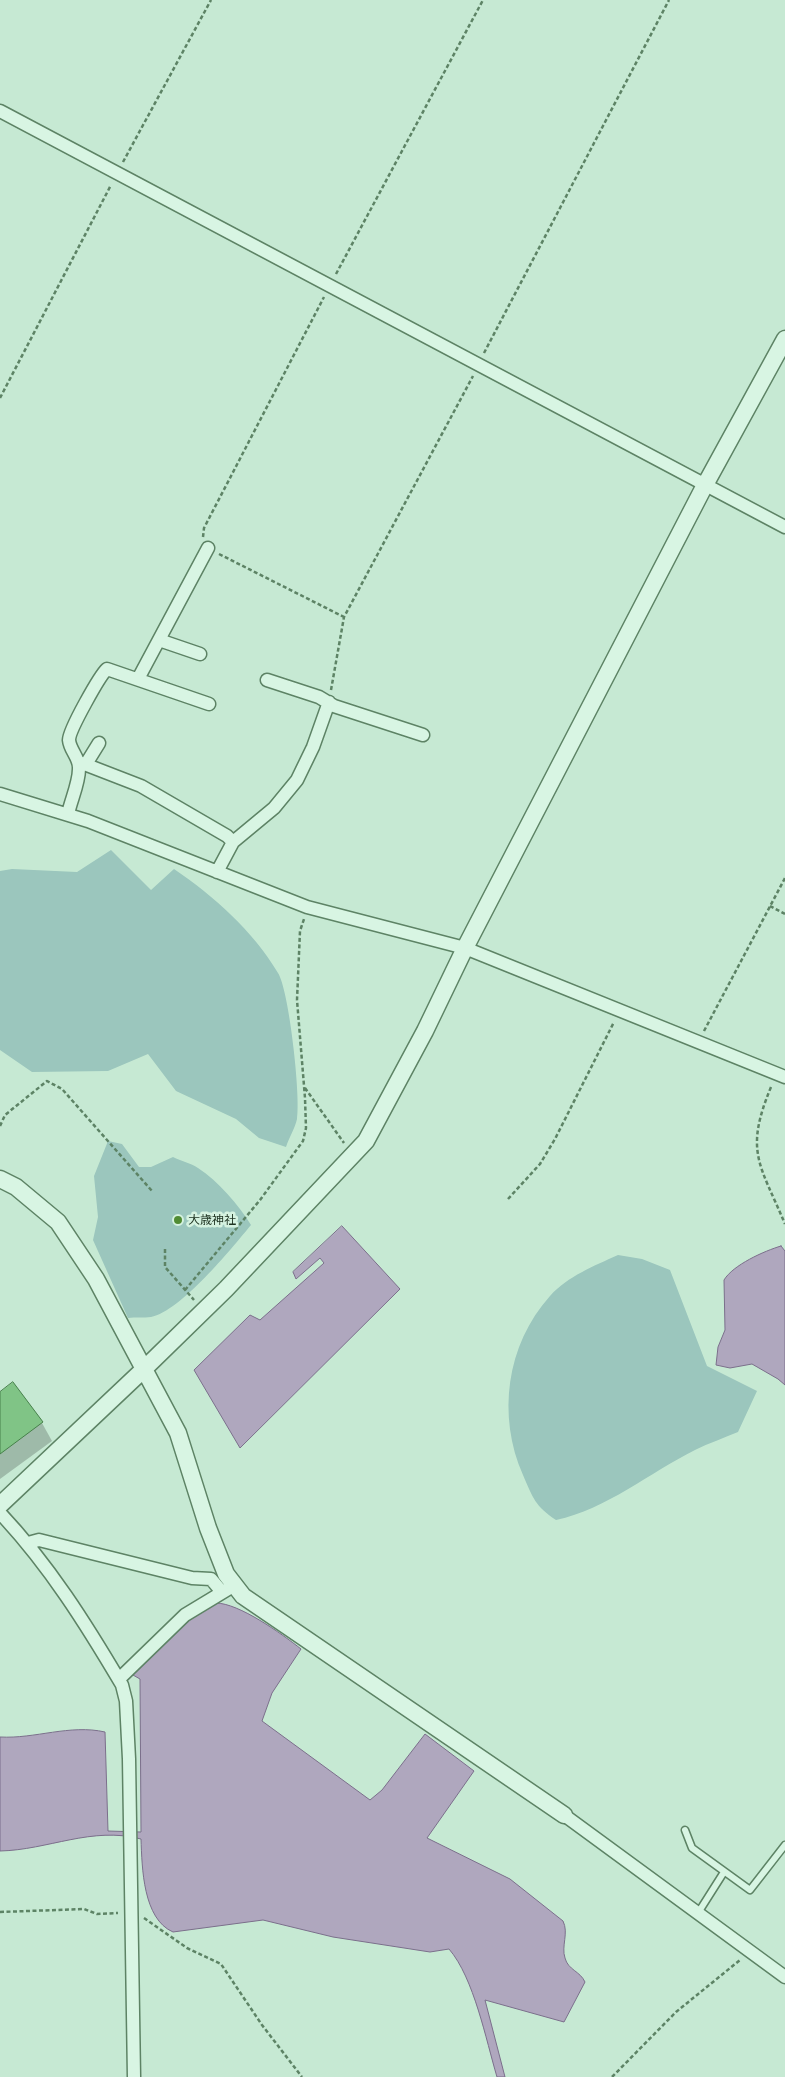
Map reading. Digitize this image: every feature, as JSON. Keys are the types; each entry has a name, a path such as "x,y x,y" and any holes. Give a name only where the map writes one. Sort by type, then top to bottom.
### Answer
{"street":[{"path":"0,111 785,527"},
{"path":"0,1505 204,1311 366,1141 705,485 785,339"},
{"path":"138,679 208,548"},
{"path":"159,640 200,654"},
{"path":"209,704 107,669 100,675 89,701 79,714 69,739 72,751 82,763 141,786 227,836 233,842"},
{"path":"267,680 329,702 334,706 423,735"},
{"path":"217,872 233,842 274,808 297,780 314,747 329,702"},
{"path":"68,814 82,763 99,742"},
{"path":"0,794 68,814 307,908 465,948 780,1075"},
{"path":"0,1179 16,1187 58,1222 96,1279 178,1433 208,1528 226,1574 228,1589"},
{"path":"0,1513 28,1543 53,1575 122,1685 126,1711 132,1913 134,2077"},
{"path":"28,1543 39,1540 192,1578 211,1579 243,1596 564,1815 785,1977"},
{"path":"119,1680 186,1615 228,1589"}],"lane":[{"path":"685,1830 692,1848 750,1890 785,1845"},
{"path":"698,1913 724,1872"}],"path":[{"path":"0,398 211,0"},
{"path":"344,617 208,548 202,538 204,528 330,286 483,0"},
{"path":"329,702 344,617 669,0"},
{"path":"698,1042 785,878"},
{"path":"770,906 785,914"},
{"path":"185,1290 260,1200 303,1141 306,1128 297,1000 300,931 307,908"},
{"path":"508,1199 540,1164 621,1010"},
{"path":"780,1075 760,1113 756,1148 763,1175 785,1224"},
{"path":"0,1126 5,1115 47,1081 62,1089 152,1191"},
{"path":"304,1087 346,1145 355,1153"},
{"path":"165,1248 165,1267 204,1311"},
{"path":"0,1912 22,1909 84,1910 97,1914 132,1913 142,1916 187,1948 221,1964 244,2000 302,2077"},
{"path":"612,2077 676,2012 751,1951"}],"shaded area":[{"path":"111,850 151,890 174,869 189,879 232,915 257,943 278,973 290,1021 298,1107 295,1126 286,1147 259,1138 236,1119 176,1091 148,1054 108,1071 32,1072 0,1050 0,871 12,869 77,872"},
{"path":"108,1141 122,1144 139,1167 151,1167 173,1157 195,1166 227,1194 251,1225 191,1292 163,1312 151,1317 128,1318 93,1240 98,1217 94,1176"},
{"path":"342,1226 400,1289 240,1448 194,1370 250,1315 260,1320 324,1263 320,1258 296,1279 293,1272"},
{"path":"781,1246 785,1251 785,1385 752,1364 730,1368 716,1365 718,1347 725,1330 724,1280 728,1274 742,1264 766,1251"},
{"path":"618,1255 642,1259 670,1270 707,1366 757,1391 738,1432 695,1450 593,1508 556,1520 535,1501 515,1452 510,1429 509,1405 510,1382 515,1359 535,1315 550,1296 573,1277"},
{"path":"216,1603 225,1604 248,1614 272,1628 301,1649 272,1693 262,1721 370,1800 382,1790 425,1734 474,1771 427,1838 510,1879 563,1921 565,1926 565,1958 585,1982 564,2022 485,2000 505,2077 497,2077 484,2028 466,1976 449,1949 430,1952 333,1937 263,1920 173,1932 155,1916 150,1905 142,1864 141,1839 105,1835 18,1850 0,1851 0,1737 79,1730 105,1732 108,1831 141,1832 140,1679 133,1675 171,1635"}],"building":[{"path":"13,1382 43,1422 0,1454 0,1392"}],"place":[{"name":"大歳神社","path":"178,1220"}]}
